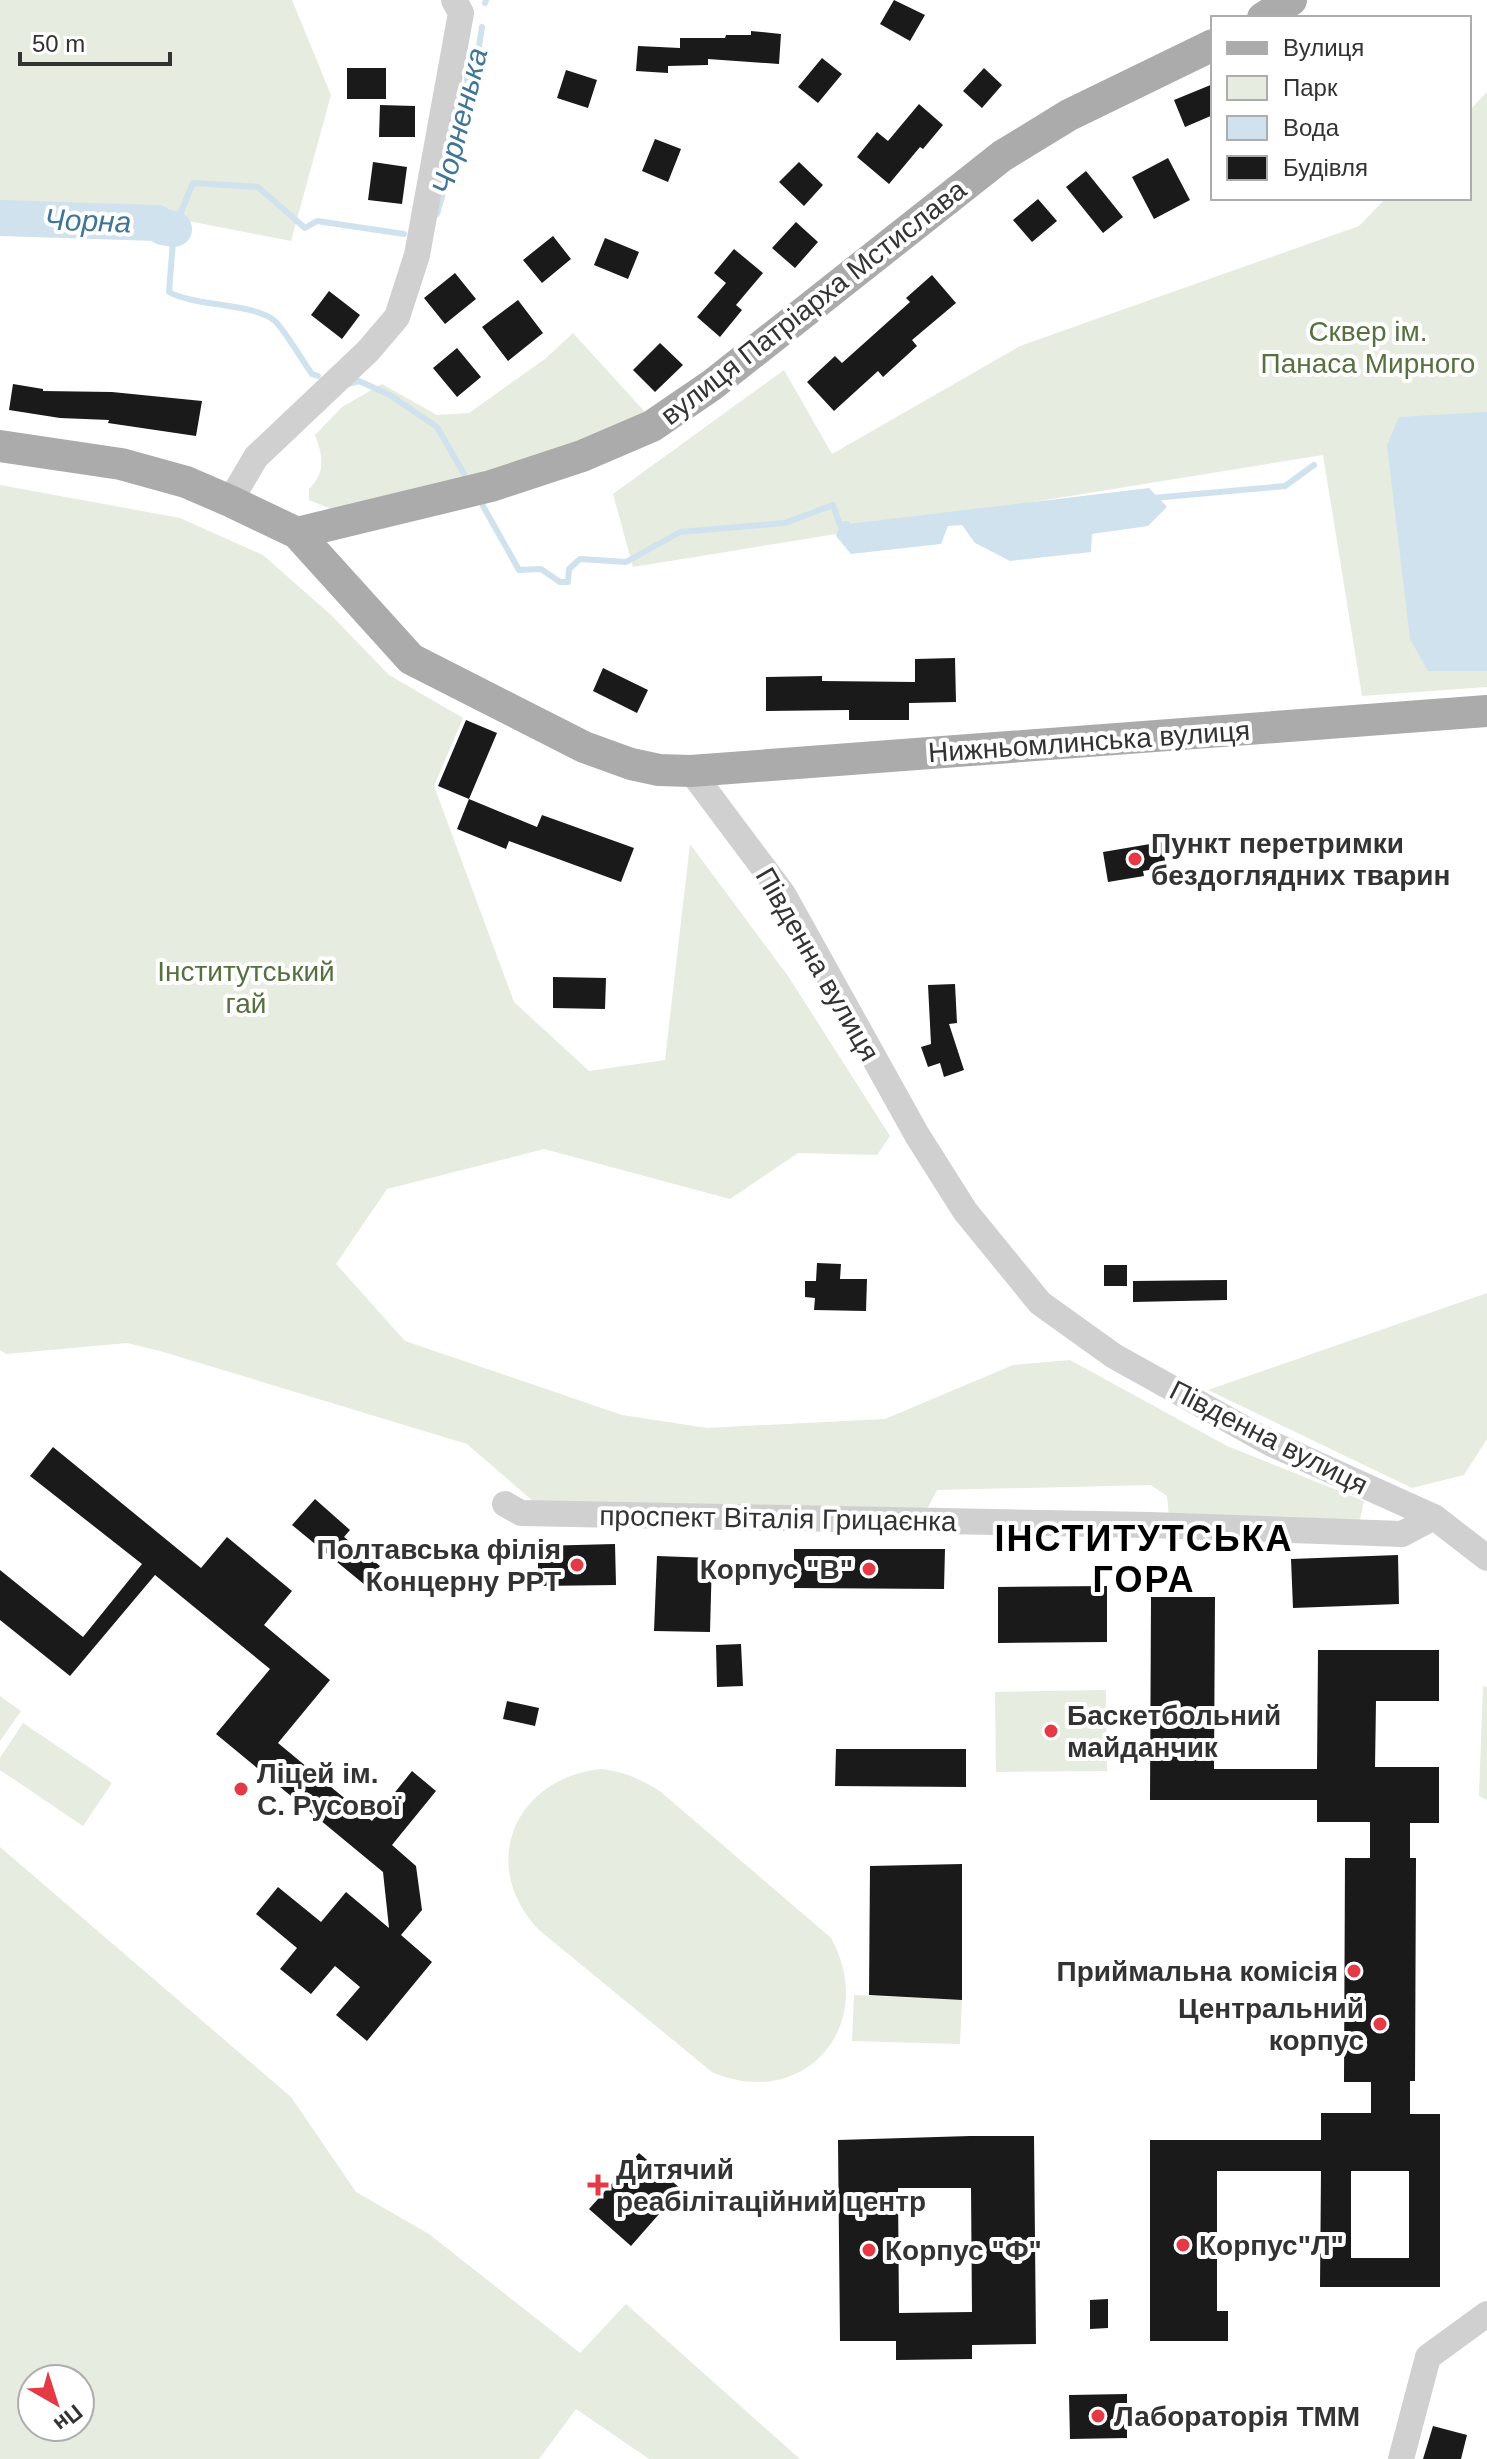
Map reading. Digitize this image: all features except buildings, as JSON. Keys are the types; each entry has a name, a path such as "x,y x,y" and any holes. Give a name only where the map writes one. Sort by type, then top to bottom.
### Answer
{"main road":[{"path":"1266,16 1291,0"},
{"name":"вулиця Патріарха Мстислава","path":"297,533 491,486 582,456 652,426 712,385 1002,156 1069,115 1211,46"},
{"path":"0,446 121,464 186,482 230,501 297,533 411,659 584,747 645,767 691,771"},
{"name":"Нижньомлинська вулиця","path":"691,771 1487,711"}],"street":[{"path":"230,501 256,457 368,351 397,317 417,255 456,44 461,13 454,0"},
{"name":"Південна вулиця","path":"691,771 783,894 917,1135 965,1211 1040,1303 1114,1356 1270,1443 1434,1517 1487,1558"},
{"name":"проспект Віталія Грицаєнка","path":"505,1504 521,1513 1150,1525 1402,1534 1434,1517"},
{"path":"1401,2459 1428,2357 1487,2314"}],"green space":[{"path":"0,0 292,0 331,95 291,241 168,217 17,214 0,207"},
{"name":"Сквер ім. Панаса Мирного","path":"1487,92 1487,687 1362,696 1323,455 633,567 613,494 784,370 832,454 1020,346 1359,226 1384,200 1471,200 1471,109"},
{"path":"573,333 645,412 578,444 344,514 309,500 309,489 318,476 321,464 315,435 342,407 382,384 437,415 469,413 545,359"},
{"name":"Інститутський гай","path":"0,485 180,518 263,555 331,615 389,675 463,718 434,786 514,1002 589,1071 665,1060 690,844 788,976 890,1136 877,1155 798,1153 730,1199 544,1149 387,1189 336,1264 405,1341 622,1415 707,1428 885,1419 1013,1365 1070,1360 1227,1446 1364,1501 1359,1524 1169,1517 1167,1496 1151,1485 937,1490 926,1511 534,1502 467,1444 160,1351 127,1343 6,1354 0,1350"},
{"path":"1487,1293 1487,1439 1464,1475 1412,1488 1208,1390"},
{"path":"1483,1686 1487,1687 1487,1800 1479,1796"},
{"name":"Баскетбольний майданчик","path":"1106,1690 1107,1771 996,1772 995,1692"},
{"path":"0,1696 21,1711 0,1741"},
{"path":"23,1723 112,1783 83,1826 0,1770 0,1758"},
{"path":"601,1769 632,1777 661,1792 831,1938 843,1970 846,2001 839,2029 824,2053 803,2070 776,2080 745,2081 712,2072 539,1930 520,1905 510,1879 509,1853 514,1828 527,1807 546,1789 571,1776"},
{"path":"0,1847 291,2097 356,2192 429,2234 580,2353 626,2304 800,2459 649,2459 576,2409 539,2459 0,2459"},
{"path":"854,1995 962,2000 960,2044 852,2041"}],"water":[{"path":"1487,412 1487,671 1428,671 1410,639 1387,445 1399,417"},
{"path":"1149,488 1167,507 1148,526 1092,534 1091,552 1010,561 975,543 962,525 948,526 941,544 851,554 836,536 840,525"}],"waterway":[{"name":"Чорненька","path":"437,214 468,106 467,77 477,59 482,27"},
{"name":"Чорненька","path":"318,376 312,374 280,327 267,316 169,292 174,229 193,183 258,187 305,228 317,221 404,234"},
{"name":"Чорна","path":"0,218 157,223 174,229"},
{"path":"348,384 359,381 390,395 437,427 464,474"},
{"path":"1153,498 1285,486 1314,465"},
{"path":"483,506 519,570 541,569 560,582 568,582 569,569 580,559 626,562 680,532 785,523 833,505 840,525 847,524"}],"place":[{"name":"Пункт перетримки бездоглядних тварин","path":"1135,859"},
{"name":"Полтавська філія Концерну РРТ","path":"577,1565"},
{"name":"Корпус \"В\"","path":"869,1569"},
{"name":"Баскетбольний майданчик","path":"1051,1731"},
{"name":"Ліцей ім. С. Русової","path":"241,1789"},
{"name":"Приймальна комісія","path":"1354,1971"},
{"name":"Центральний корпус","path":"1380,2024"},
{"name":"Дитячий реабілітаційний центр","path":"598,2185"},
{"name":"Корпус\"Л\"","path":"1183,2245"},
{"name":"Корпус \"Ф\"","path":"869,2250"},
{"name":"Лабораторія ТММ","path":"1098,2416"}],"district":[{"name":"ІНСТИТУТСЬКА ГОРА","path":"1144,1558"}]}
